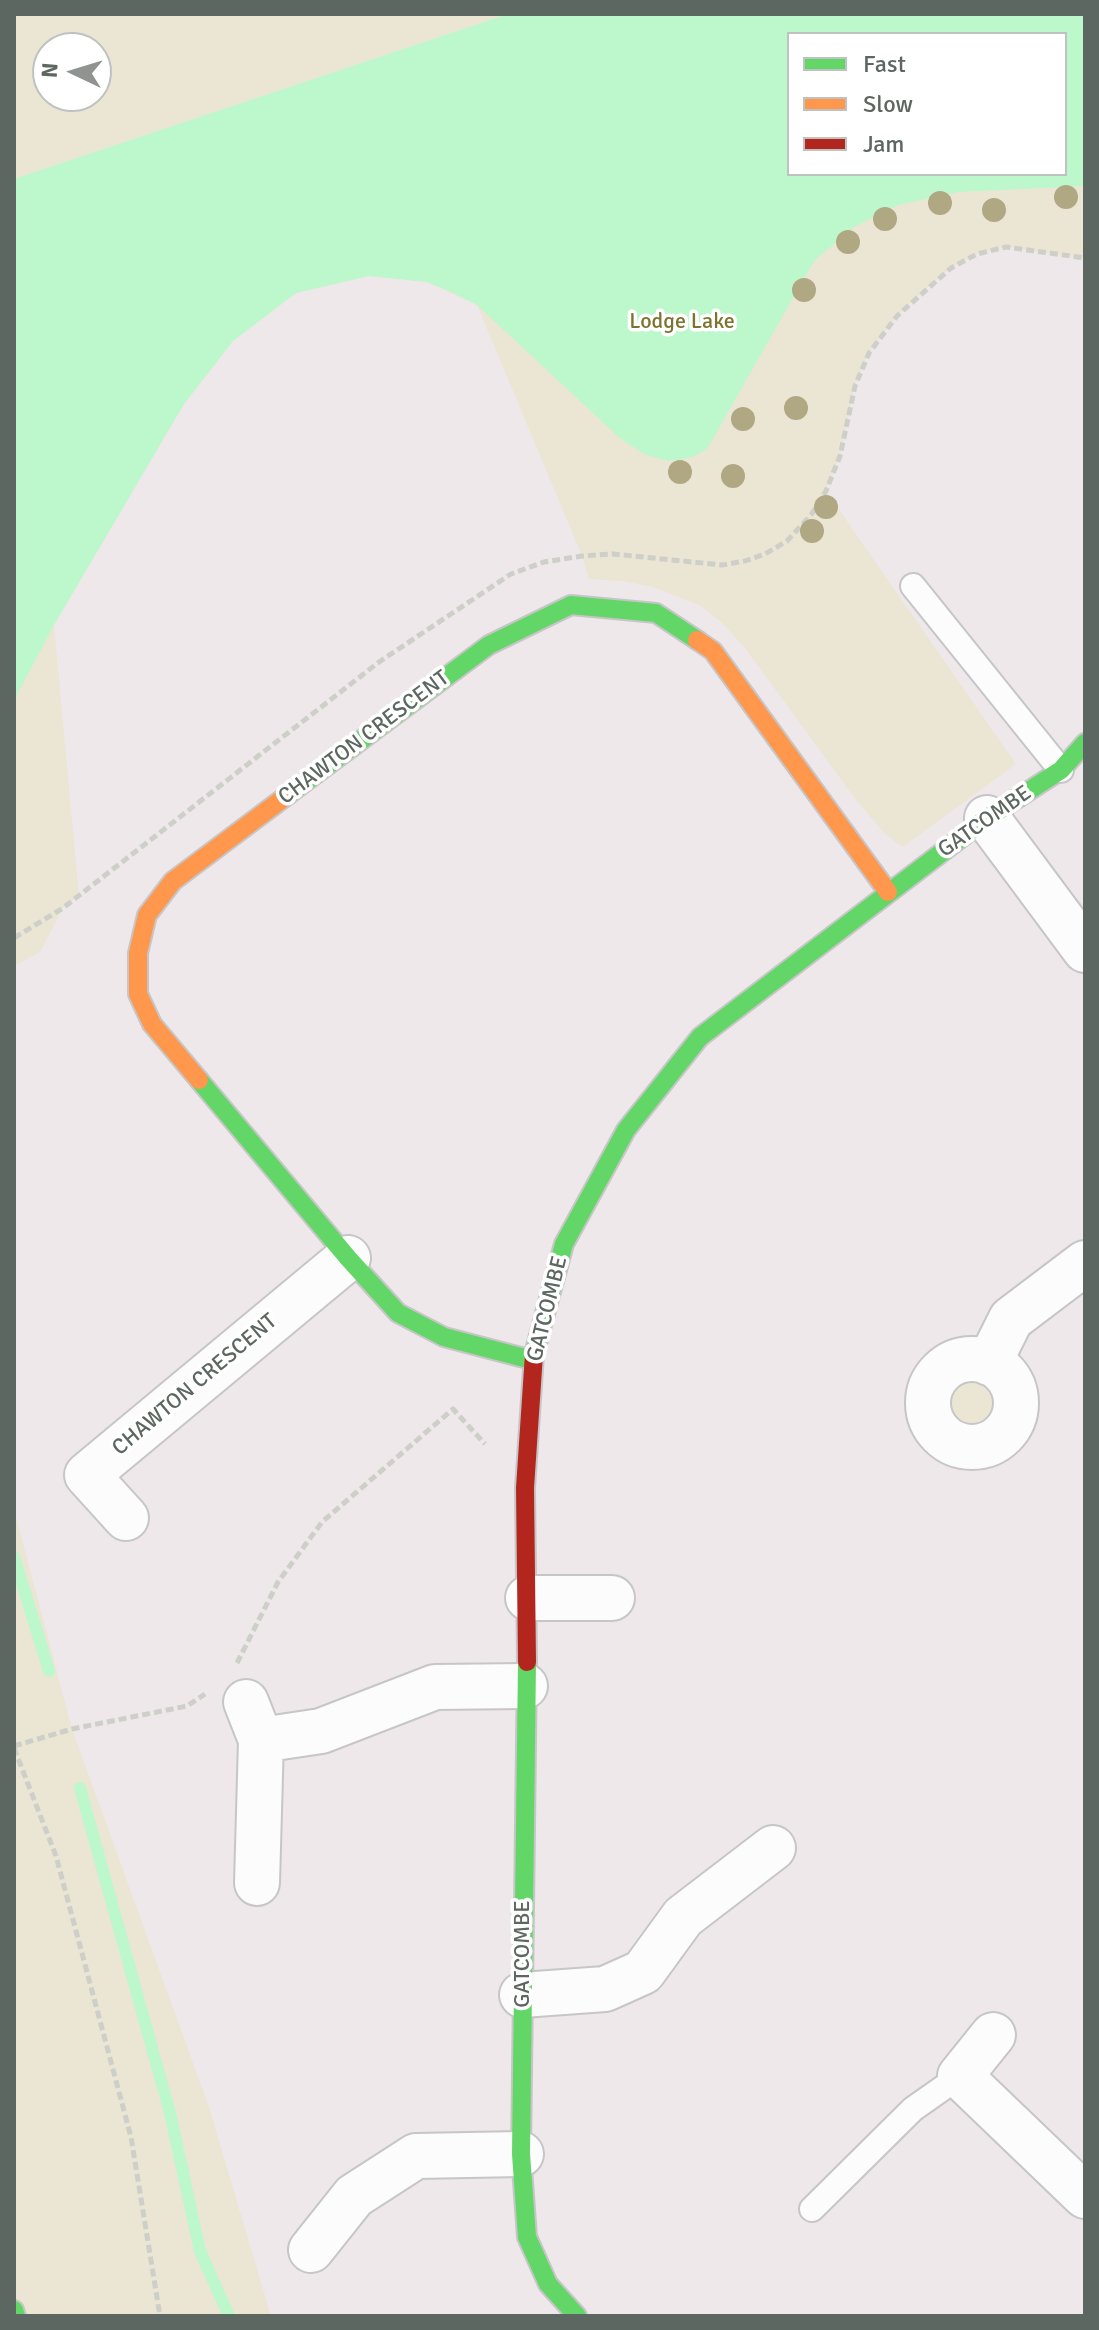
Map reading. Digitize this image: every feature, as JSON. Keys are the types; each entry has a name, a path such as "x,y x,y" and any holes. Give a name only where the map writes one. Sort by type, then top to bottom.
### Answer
{"street":[{"name":"CHAWTON CRESCENT","path":"532,1360 444,1337 398,1313 348,1258 152,1024 138,994 138,953 147,915 173,881 489,645 571,605 656,613 713,651 888,892"},
{"name":"GATCOMBE","path":"577,2316 548,2284 527,2237 521,2154 528,1598 525,1488 532,1360 564,1244 626,1130 700,1037 987,818 1061,770 1085,743"},
{"path":"987,818 1085,950"},
{"name":"CHAWTON CRESCENT","path":"126,1518 87,1475 348,1258"},
{"path":"989,1363 1011,1319 1085,1263"},
{"path":"528,1598 612,1598"},
{"path":"257,1883 238,1700 321,1731 435,1687 525,1686"},
{"path":"522,1995 605,1989 643,1972 683,1917 773,1848"},
{"path":"993,2035 960,2076 1085,2196"},
{"path":"311,2250 354,2196 416,2156 521,2154"},
{"path":"14,2310 16,2316"}],"lane":[{"path":"913,586 1061,770"},
{"path":"812,2209 913,2109 960,2076"}],"path":[{"path":"160,2316 131,2137 56,1856 14,1747 72,1729 187,1706 238,1700 278,1582 322,1522 453,1409 525,1488"}],"green space":[{"name":"Lodge Lake","path":"14,14 1085,14 1085,259 1006,247 977,254 951,268 927,288 897,316 869,353 855,386 840,456 826,491 1016,764 903,847 886,835 856,800 745,648 720,621 699,605 653,587 589,579 477,305 427,282 369,276 296,293 233,341 184,404 54,625 79,895 63,908 40,952 14,966"},
{"path":"973,1380 989,1387 996,1403 989,1419 973,1426 957,1419 950,1403 957,1387"},
{"path":"14,1509 72,1729 209,2107 271,2316 14,2316"}],"shaded area":[{"name":"Lodge Lake","path":"508,14 1085,14 1085,186 958,192 898,205 854,227 814,261 707,449 690,458 668,461 646,455 621,439 477,305 451,292 427,282 369,276 296,293 233,341 184,404 54,625 14,700 14,179"}],"waterway":[{"path":"14,1557 49,1671"},
{"path":"80,1788 170,2113 200,2251 229,2316"}],"traffic: fast":[{"path":"289,794 489,645 571,605 656,613 697,640"},
{"path":"534,1354 564,1244 626,1130 700,1037 987,818 1061,770 1085,743"},
{"path":"199,1080 398,1313 444,1337 532,1360"},
{"path":"527,1662 521,2154 527,2237 548,2284 577,2316"},
{"path":"14,2310 16,2316"}],"traffic: slow":[{"path":"697,640 713,651 888,892"},
{"path":"199,1080 152,1024 138,994 138,953 147,915 173,881 289,794"}],"traffic: jam":[{"path":"527,1662 525,1488 534,1354"}]}
